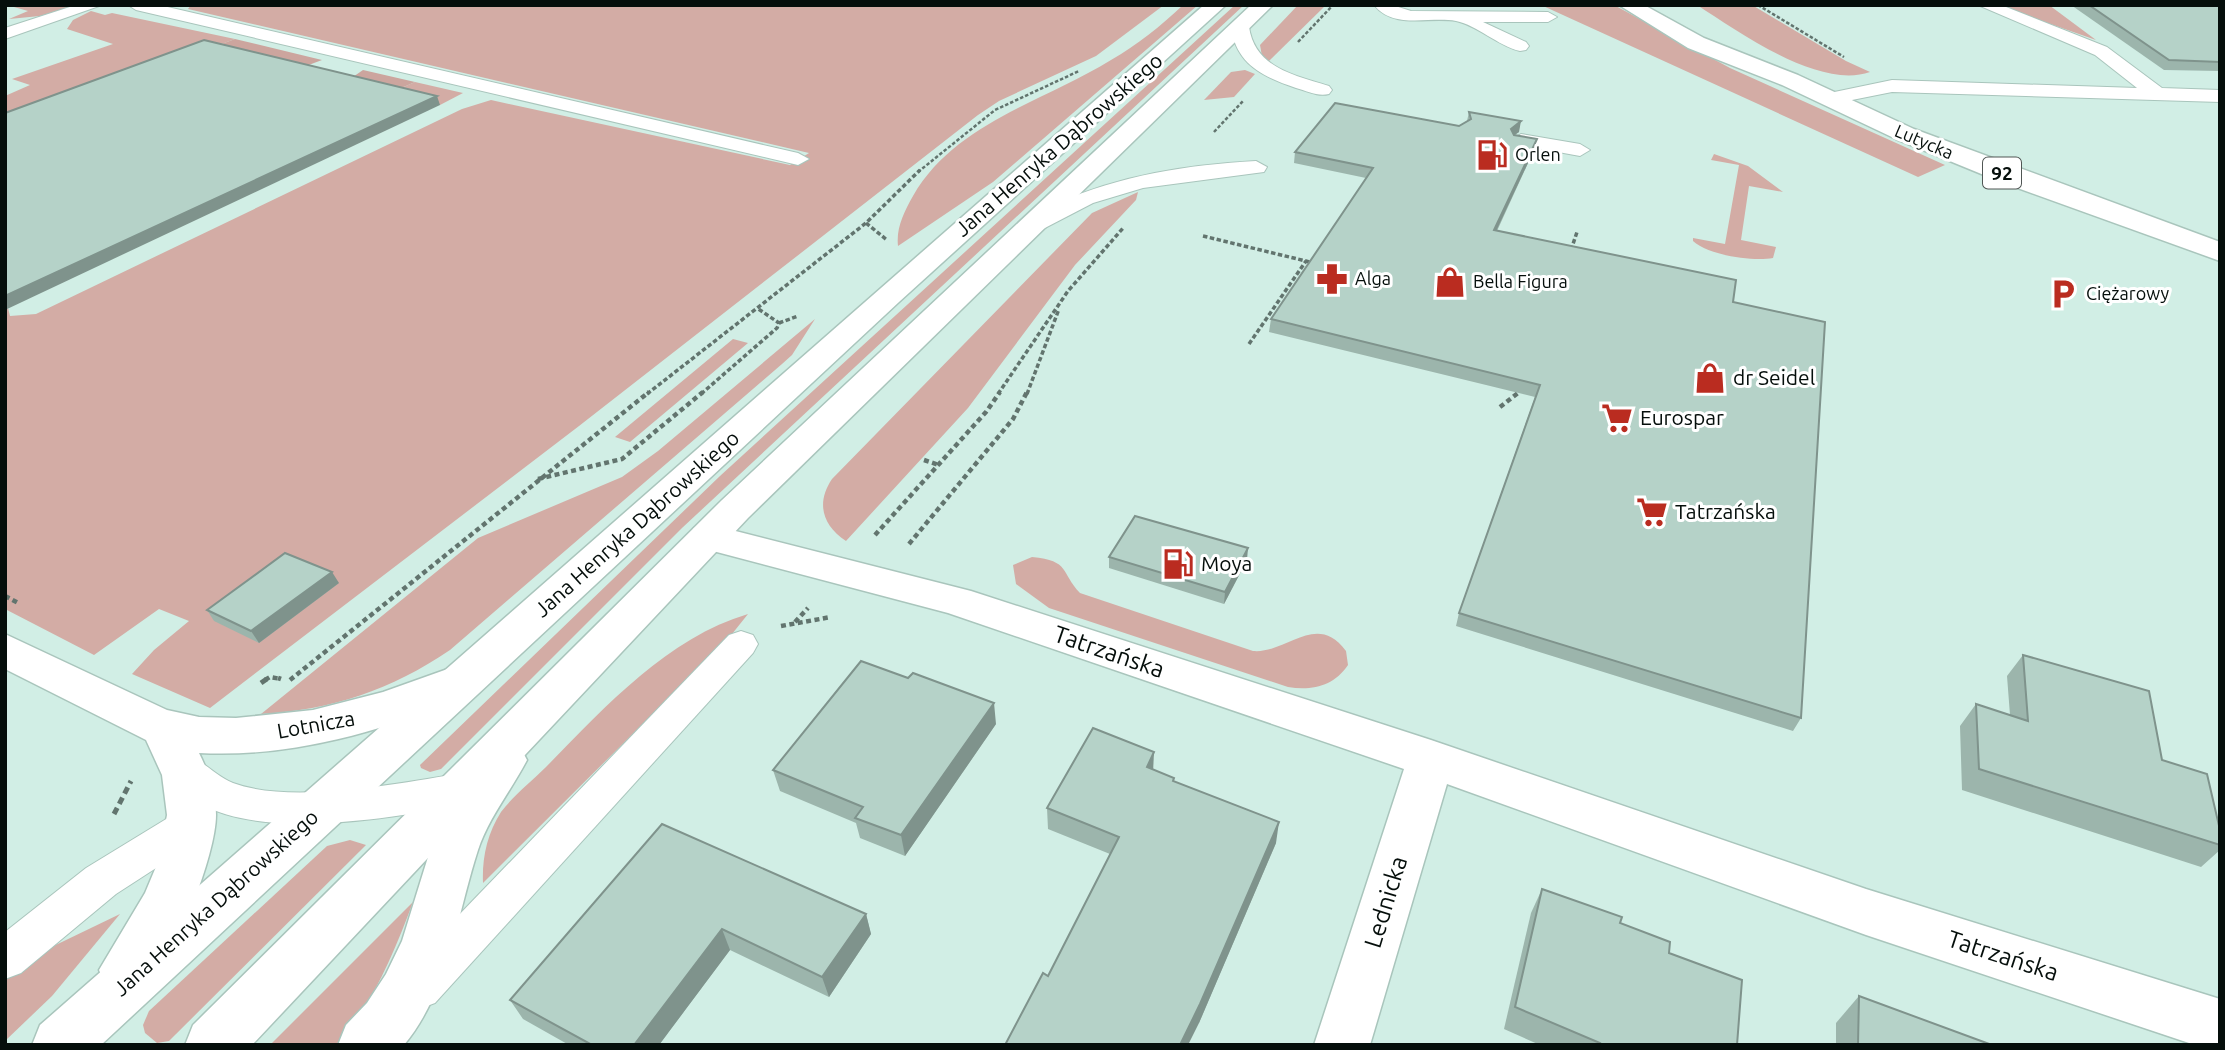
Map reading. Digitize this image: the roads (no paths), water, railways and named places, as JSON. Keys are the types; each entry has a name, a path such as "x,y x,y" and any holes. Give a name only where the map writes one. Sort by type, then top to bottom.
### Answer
{"main road":[{"name":"Jana Henryka Dąbrowskiego","path":"70,1036 1216,5"},
{"name":"Jana Henryka Dąbrowskiego","path":"213,1045 708,537 1263,5"},
{"name":"Lutycka","path":"1629,5 1696,43 1790,80 1827,99 2010,176 2220,251"},
{"name":"Lutycka","path":"1700,21 1790,80"},
{"name":"Tatrzańska","path":"708,537 956,601 1431,759 1866,912 2220,1026"},
{"name":"Lotnicza","path":"5,650 173,748 195,734 234,735 308,729 367,716 463,680"},
{"name":"Jana Henryka Dąbrowskiego","path":"377,1033 427,945 455,843 526,724"},
{"path":"70,1036 135,958 168,898 184,860 190,825 190,792 173,748"},
{"name":"Lednicka","path":"1342,1045 1431,759"}],"lane":[{"path":"5,34 94,5"},
{"path":"136,5 798,159"},
{"path":"1382,5 1402,15 1548,17"},
{"path":"1986,5 2101,51 2157,94"},
{"path":"1460,17 1520,46"},
{"path":"1240,27 1243,46 1255,62 1271,72 1322,90"},
{"path":"1827,99 1892,86 2220,96"},
{"path":"1521,140 1580,150"},
{"path":"1032,225 1070,203 1121,186 1200,170 1256,167"},
{"path":"377,1033 741,644"},
{"path":"173,748 225,797 272,805 323,806 387,801 463,789"},
{"path":"5,959 101,881 190,825"}],"place":[{"name":"Orlen","path":"1492,155"},
{"name":"Alga","path":"1332,279"},
{"name":"Bella Figura","path":"1450,282"},
{"name":"Ciężarowy","path":"2063,294"},
{"name":"dr Seidel","path":"1710,378"},
{"name":"Eurospar","path":"1617,418"},
{"name":"Tatrzańska","path":"1652,512"},
{"name":"Moya","path":"1178,564"}]}
